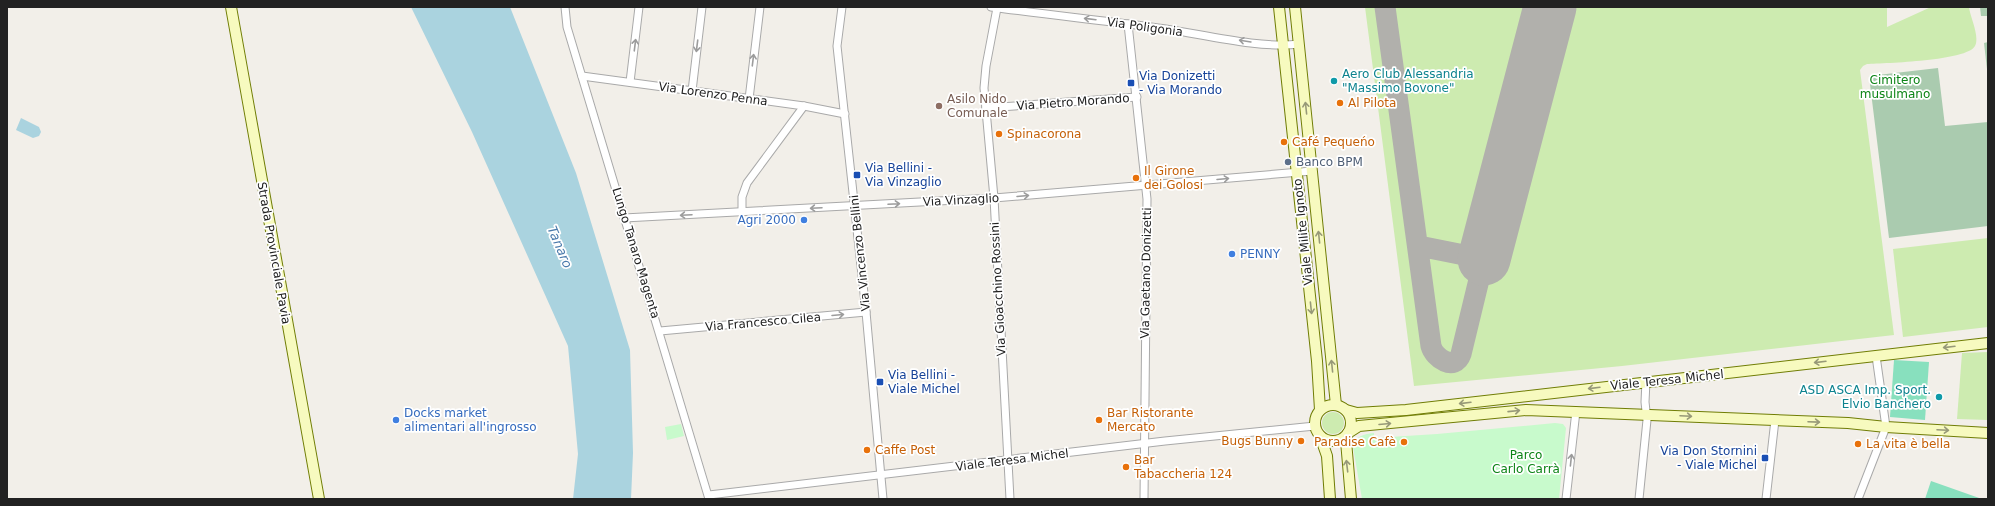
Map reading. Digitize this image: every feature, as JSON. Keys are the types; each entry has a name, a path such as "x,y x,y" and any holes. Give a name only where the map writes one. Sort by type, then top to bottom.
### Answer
{"main road":[{"name":"Strada Provinciale Pavia","path":"232,7 319,499"},
{"name":"Viale Milite Ignoto","path":"1279,7 1317,361 1320,410"},
{"name":"Viale Milite Ignoto","path":"1295,7 1336,405"},
{"name":"Viale Teresa Michel","path":"1346,410 1357,413 1406,410 1646,381 1988,343"},
{"path":"1330,499 1327,456 1315,426 1316,415 1320,410 1328,406 1336,405 1346,410 1351,421 1346,449 1351,499"},
{"path":"1320,436 1326,440 1334,441 1343,438 1359,426 1526,410 1848,423 1886,427 1988,433"}],"street":[{"name":"Lungo Tanaro Magenta","path":"565,7 567,27 709,497"},
{"path":"630,82 639,7"},
{"path":"692,91 702,7"},
{"path":"748,99 760,7"},
{"name":"Via Vincenzo Bellini","path":"842,7 837,42 866,312 883,499"},
{"name":"Via Poligonia","path":"994,7 1283,46 1299,44"},
{"name":"Via Gioacchino Rossini","path":"994,7 984,88 994,198 1010,499"},
{"name":"Via Gaetano Donizetti","path":"1128,24 1146,185 1144,499"},
{"name":"Via Lorenzo Penna","path":"582,76 804,106 845,114"},
{"name":"Via Pietro Morando","path":"986,108 1137,97"},
{"path":"742,212 742,197 747,183 804,106"},
{"name":"Via Vinzaglio","path":"624,218 994,198 1312,171"},
{"name":"Via Francesco Cilea","path":"660,331 866,312"},
{"path":"1858,499 1886,427 1876,356"},
{"path":"1639,499 1647,414 1645,402 1646,381"},
{"path":"1566,499 1576,411"},
{"path":"1766,499 1775,420"},
{"name":"Viale Teresa Michel","path":"709,497 1144,444 1315,426"}],"green space":[{"path":"1365,7 1887,7 1887,27 1931,7 1969,7 1976,42 1975,46 1969,51 1942,58 1867,64 1860,70 1894,335 1622,366 1414,386"},
{"path":"1980,7 1988,7 1988,16 1981,16"},
{"path":"1988,42 1988,78 1984,43"},
{"name":"Cimitero musulmano","path":"1938,68 1945,126 1988,122 1988,226 1889,238 1869,76"},
{"path":"1988,238 1988,327 1903,337 1893,249"},
{"path":"1988,352 1988,420 1957,419 1962,353"},
{"path":"1894,360 1929,362 1925,420 1890,417"},
{"path":"1333,412 1341,415 1344,423 1341,431 1333,434 1325,431 1322,423 1325,415"},
{"name":"Parco Carlo Carrà","path":"1555,423 1563,424 1566,428 1559,499 1362,499 1353,447 1356,440 1363,435 1374,433 1374,438 1437,434"},
{"path":"681,424 684,436 667,440 665,427"},
{"path":"1931,481 1982,499 1925,499"}],"water":[{"name":"Tanaro","path":"411,7 510,7 576,173 630,350 633,453 631,499 573,499 578,454 568,346 472,132"},
{"path":"21,118 39,127 41,132 39,136 33,138 16,130"}],"taxiway":[{"path":"1385,7 1431,346 1433,351 1440,359 1450,363 1454,362 1461,354 1484,259 1419,246"}],"runway":[{"path":"1484,259 1550,7"}],"place":[{"name":"Aero Club Alessandria \"Massimo Bovone\"","path":"1334,81"},
{"name":"Via Donizetti - Via Morando","path":"1131,83"},
{"name":"Al Pilota","path":"1340,103"},
{"name":"Asilo Nido Comunale","path":"939,106"},
{"name":"Spinacorona","path":"999,134"},
{"name":"Café Pequeńo","path":"1284,142"},
{"name":"Banco BPM","path":"1288,162"},
{"name":"Via Bellini - Via Vinzaglio","path":"857,175"},
{"name":"Il Girone dei Golosi","path":"1136,178"},
{"name":"Agri 2000","path":"804,220"},
{"name":"PENNY","path":"1232,254"},
{"name":"Via Bellini - Viale Michel","path":"880,382"},
{"name":"ASD ASCA Imp. Sport. Elvio Banchero","path":"1939,397"},
{"name":"Docks market alimentari all'ingrosso","path":"396,420"},
{"name":"Bar Ristorante Mercato","path":"1099,420"},
{"name":"Bugs Bunny","path":"1301,441"},
{"name":"Paradise Cafè","path":"1404,442"},
{"name":"La vita è bella","path":"1858,444"},
{"name":"Caffe Post","path":"867,450"},
{"name":"Via Don Stornini - Viale Michel","path":"1765,458"},
{"name":"Bar Tabaccheria 124","path":"1126,467"}]}
